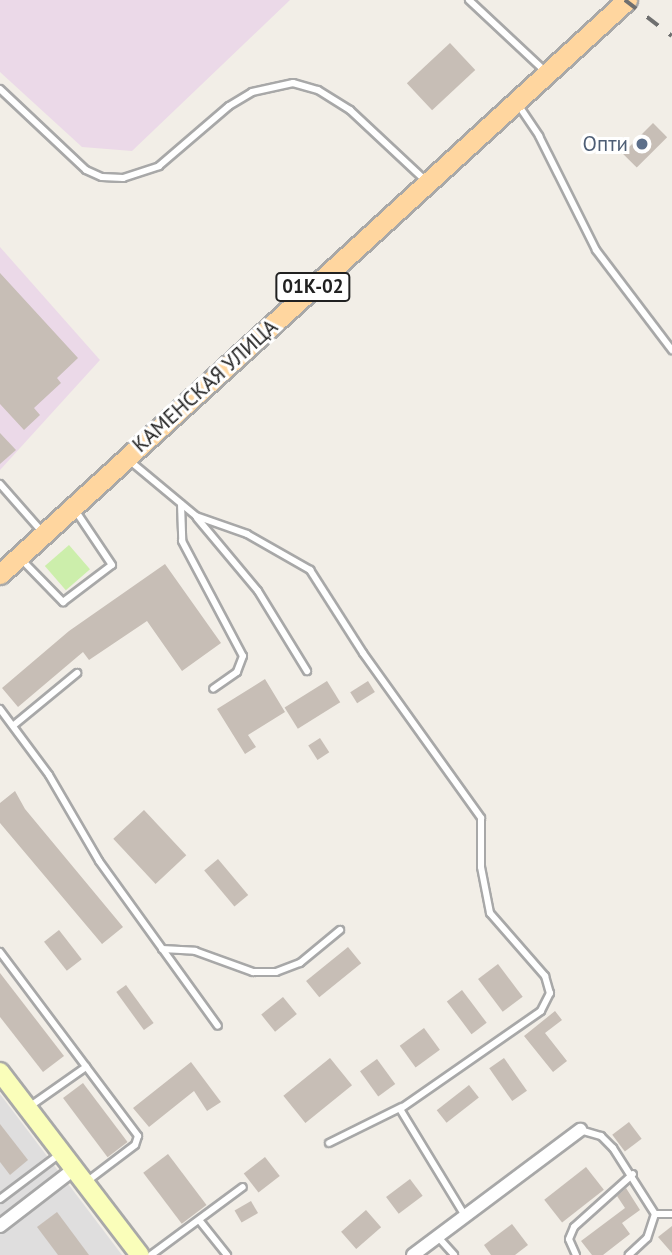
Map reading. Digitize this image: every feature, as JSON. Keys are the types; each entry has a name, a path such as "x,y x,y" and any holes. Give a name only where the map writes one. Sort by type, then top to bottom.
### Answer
{"main road":[{"name":"КАМЕНСКАЯ УЛИЦА","path":"0,574 627,0"}],"street":[{"path":"0,1072 140,1255"},
{"path":"414,1255 580,1130"},
{"path":"0,1226 79,1176"}],"lane":[{"path":"470,0 547,73"},
{"path":"0,89 86,170 102,177 123,178 159,166 252,92 293,83 318,90 350,110 427,183"},
{"path":"516,102 540,136 596,250 672,350"},
{"path":"127,458 196,516 258,591 307,671"},
{"path":"0,484 44,534"},
{"path":"181,504 182,541 243,656 237,673 213,689"},
{"path":"19,557 63,602 112,565 73,507"},
{"path":"196,516 247,534 310,570 363,653 481,818 481,867 490,913 545,976 550,993 541,1011 403,1107 329,1143"},
{"path":"14,725 77,673"},
{"path":"0,709 49,775 73,823 218,1026"},
{"path":"162,949 195,951 253,972 276,972 300,963 340,930"},
{"path":"0,952 138,1136 135,1145 79,1176"},
{"path":"27,1108 86,1067"},
{"path":"403,1107 400,1109 466,1217"},
{"path":"580,1130 601,1136 633,1174 655,1214 647,1238 629,1255"},
{"path":"0,1199 61,1152"},
{"path":"576,1255 569,1239 574,1227 633,1174"},
{"path":"151,1255 243,1186"},
{"path":"655,1214 672,1214"},
{"path":"199,1220 227,1255"},
{"path":"438,1237 454,1255"}],"shaded area":[{"path":"0,0 290,0 132,151 82,147 0,72"},
{"path":"0,247 100,360 0,470"},
{"path":"0,1094 122,1255 0,1255"}],"green space":[{"path":"69,545 90,569 66,590 45,566"}],"building":[{"path":"450,43 475,70 432,110 407,83"},
{"path":"653,123 667,137 637,168 623,153"},
{"path":"0,273 78,358 57,378 61,383 34,408 40,415 24,430 0,404"},
{"path":"0,433 16,450 0,464"},
{"path":"165,564 221,643 182,671 147,621 89,660 83,652 18,707 2,688 69,631"},
{"path":"265,679 285,712 248,735 256,747 245,754 217,709"},
{"path":"327,681 340,702 298,729 285,707"},
{"path":"368,681 375,692 357,703 350,692"},
{"path":"320,738 329,752 318,760 308,746"},
{"path":"15,791 25,809 123,927 102,944 0,823 0,803"},
{"path":"144,810 186,855 156,884 113,839"},
{"path":"218,859 248,895 234,907 204,871"},
{"path":"59,930 82,959 67,971 44,942"},
{"path":"348,947 361,963 319,997 306,981"},
{"path":"498,964 523,997 503,1012 478,979"},
{"path":"0,973 64,1056 43,1072 0,1017"},
{"path":"126,985 154,1023 144,1030 116,992"},
{"path":"462,990 487,1023 472,1034 447,1001"},
{"path":"283,997 297,1014 275,1032 261,1015"},
{"path":"555,1011 562,1020 545,1033 567,1061 553,1072 524,1036"},
{"path":"424,1028 440,1050 416,1067 400,1046"},
{"path":"330,1058 352,1085 305,1123 283,1096"},
{"path":"504,1058 527,1091 512,1101 489,1068"},
{"path":"377,1059 395,1084 378,1096 360,1071"},
{"path":"191,1062 221,1102 207,1111 194,1091 149,1127 133,1108"},
{"path":"83,1083 128,1142 108,1157 63,1098"},
{"path":"469,1085 479,1098 447,1123 437,1110"},
{"path":"629,1122 642,1139 625,1151 612,1135"},
{"path":"0,1124 28,1160 10,1175 0,1162"},
{"path":"168,1154 207,1205 182,1224 143,1173"},
{"path":"265,1157 280,1176 258,1193 244,1174"},
{"path":"586,1167 604,1190 562,1222 544,1200"},
{"path":"410,1179 423,1196 399,1214 386,1197"},
{"path":"626,1188 640,1210 622,1223 630,1234 603,1255 592,1255 581,1241 625,1208 617,1196"},
{"path":"251,1201 258,1213 242,1223 235,1210"},
{"path":"366,1210 381,1227 356,1249 341,1232"},
{"path":"57,1212 89,1255 58,1255 37,1227"},
{"path":"512,1224 528,1245 515,1255 491,1255 484,1245"},
{"path":"672,1226 672,1253 658,1237"}],"railway":[{"path":"625,0 672,36"}],"place":[{"name":"Опти","path":"642,144"}]}
